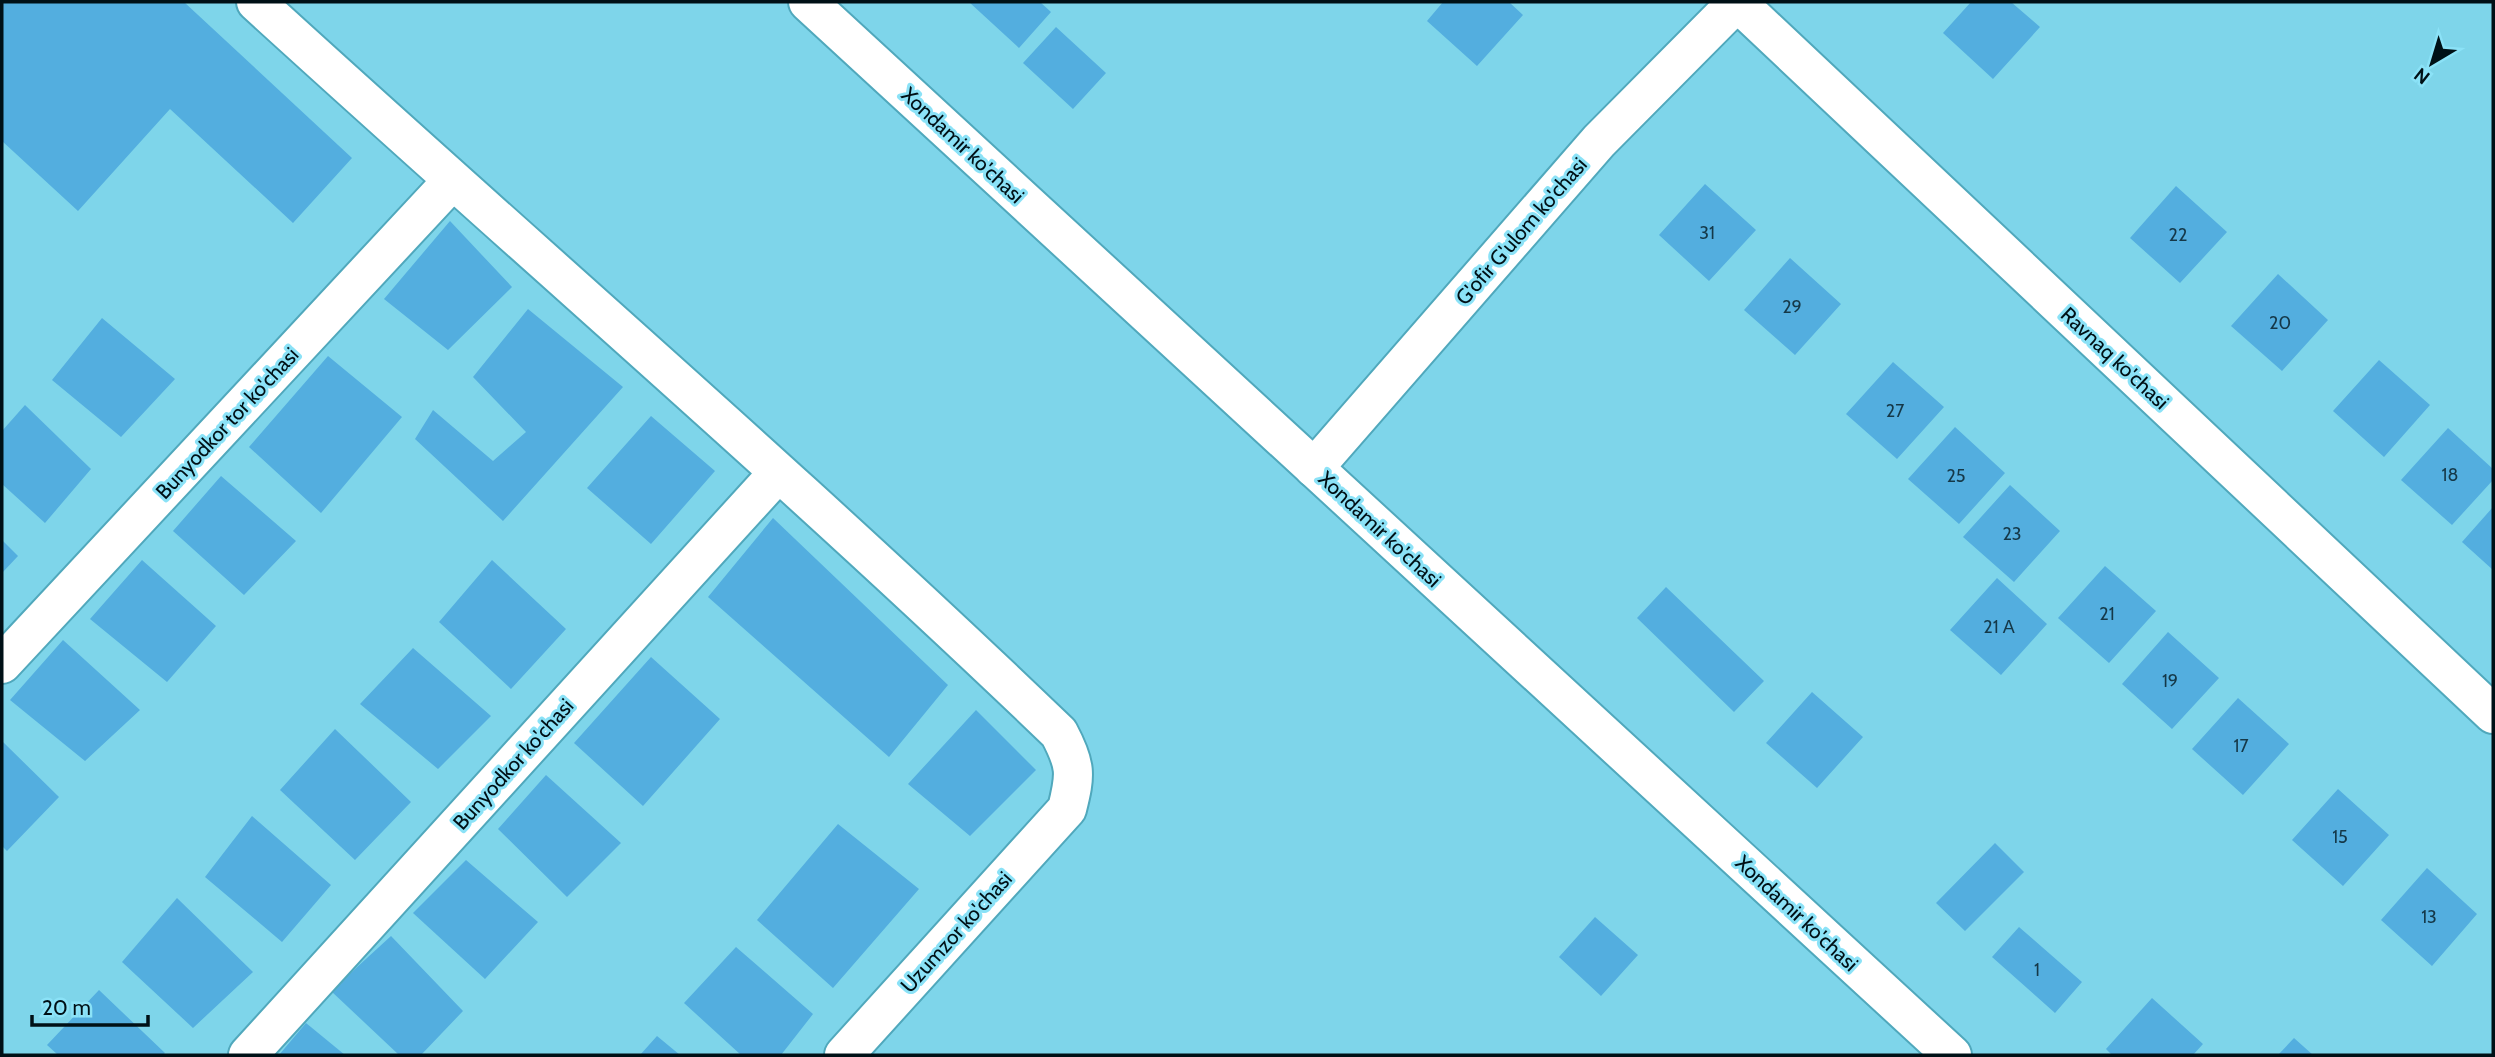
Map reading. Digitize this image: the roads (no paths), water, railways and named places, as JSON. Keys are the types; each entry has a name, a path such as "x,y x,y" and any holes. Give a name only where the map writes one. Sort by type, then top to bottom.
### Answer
{"street":[{"path":"256,2 778,473"},
{"name":"Xondamir ko'chasi","path":"808,2 1952,1055"},
{"name":"G'ofir G'ulom ko'chasi","path":"1314,468 1599,141 1737,2"},
{"name":"Ravnaq ko'chasi","path":"1737,2 2493,714"},
{"name":"Bunyodkor tor ko'chasi","path":"2,664 452,181"},
{"name":"Uzumzor ko'chasi","path":"778,473 1059,733 1072,757 1074,780 1067,808 844,1055"},
{"name":"Bunyodkor ko'chasi","path":"248,1055 778,473"}]}
